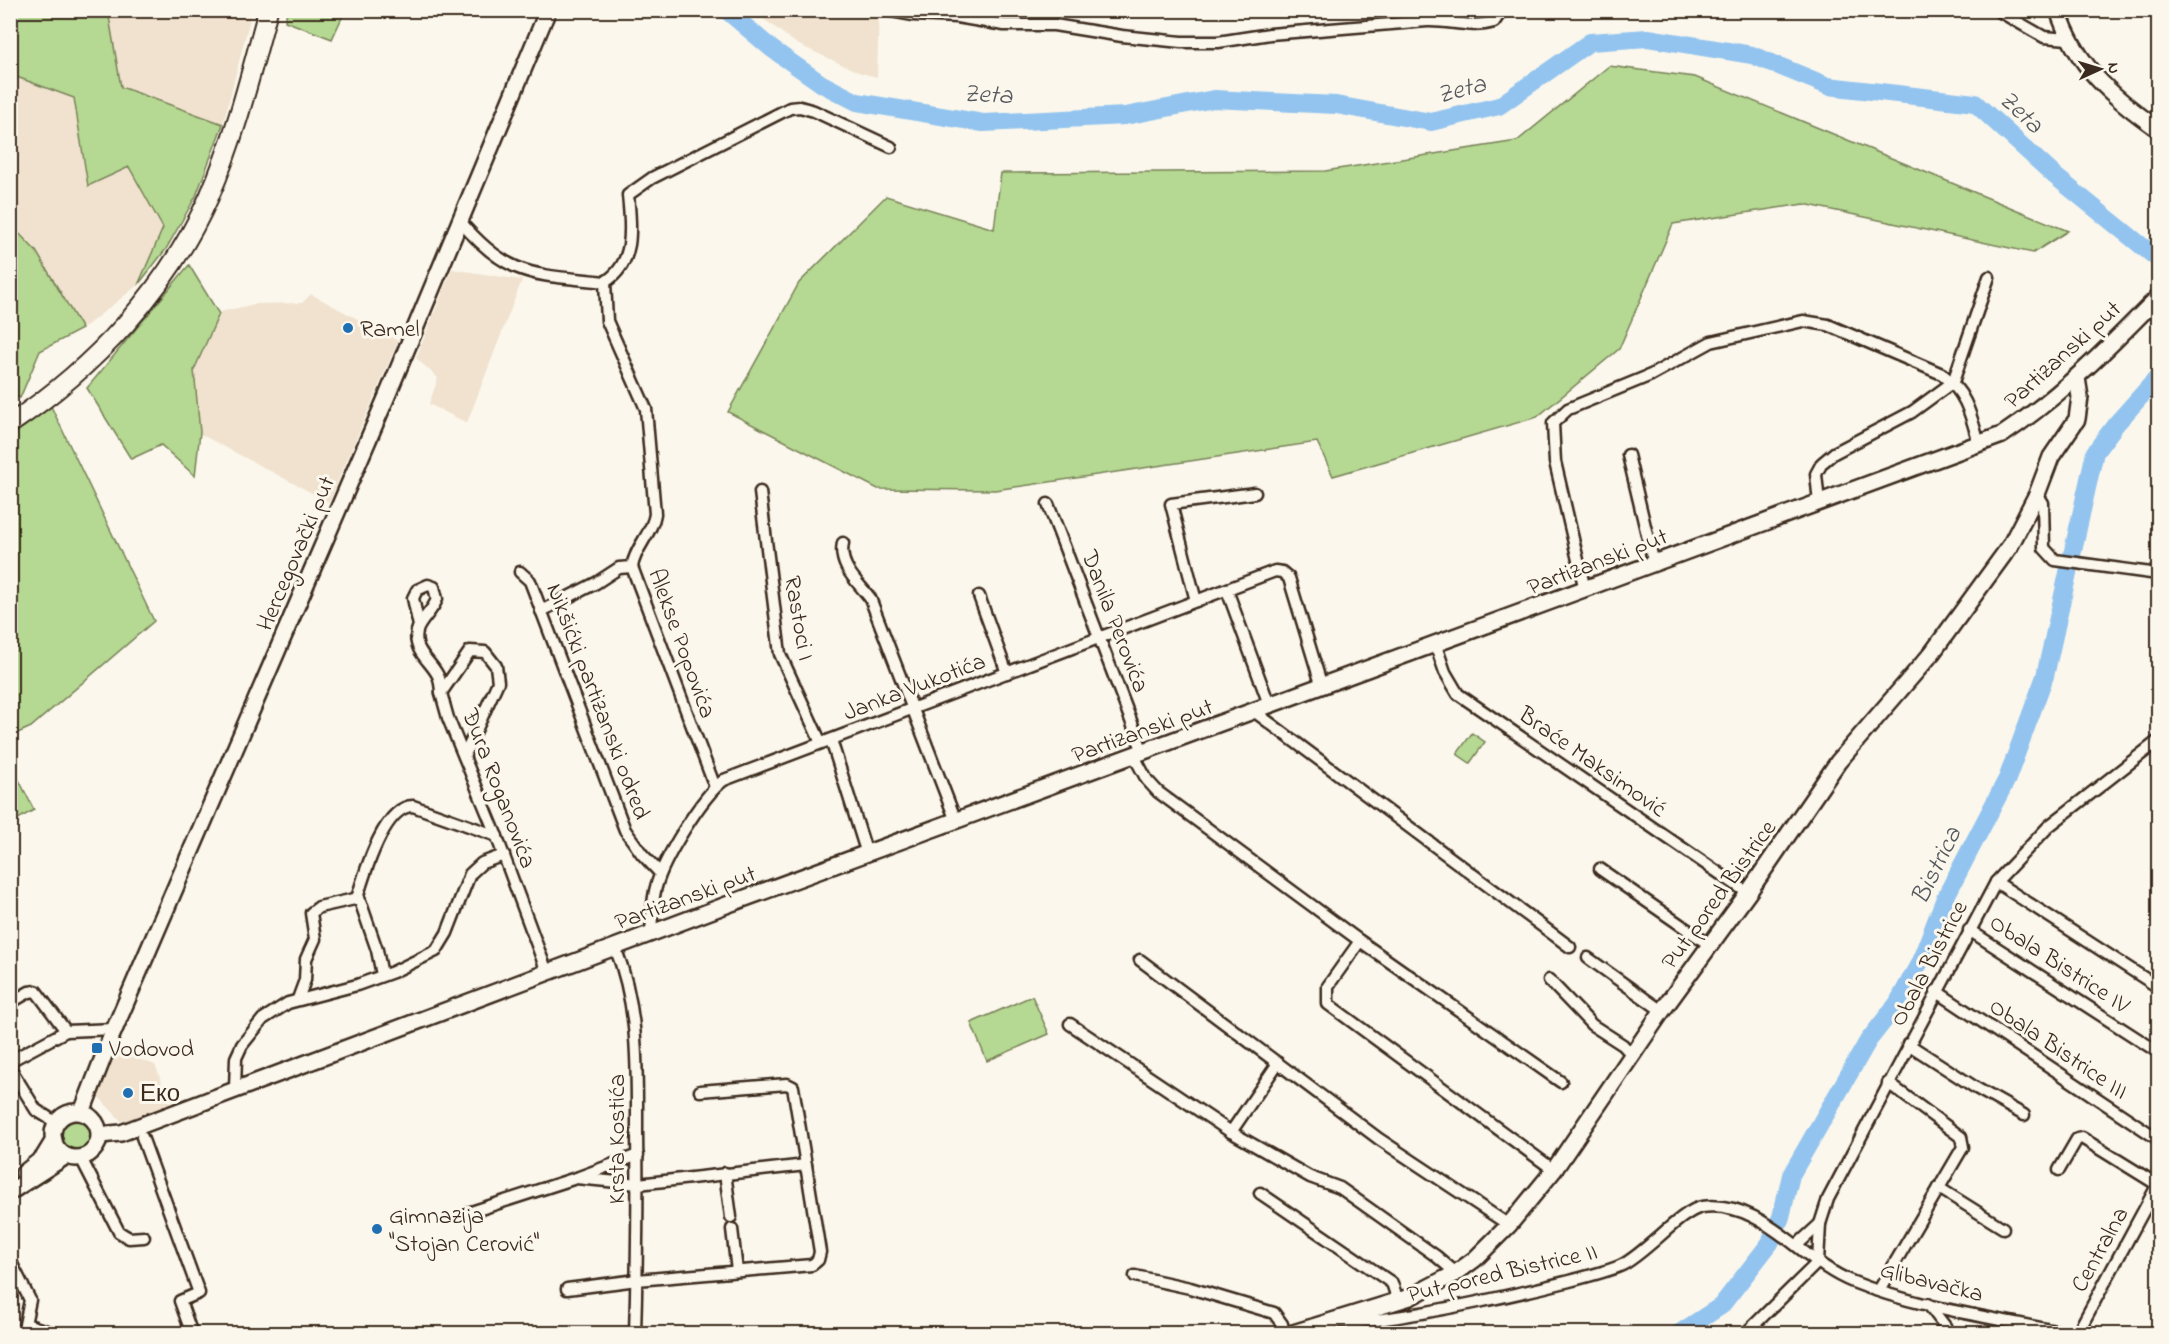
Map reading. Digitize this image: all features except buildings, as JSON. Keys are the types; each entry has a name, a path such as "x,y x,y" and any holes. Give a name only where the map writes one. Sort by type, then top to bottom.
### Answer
{"main road":[{"path":"10,424 61,387 106,345 142,305 177,257 204,207 226,154 268,10"}],"street":[{"name":"Hercegovački put","path":"82,1112 114,1029 378,417 548,10"},
{"path":"885,10 912,15 957,17 1004,25 1054,25 1122,36 1218,42 1270,34 1428,21 1472,26 1494,21 1502,10"},
{"path":"1996,10 2044,37 2068,39"},
{"path":"2058,10 2068,39 2104,88 2158,129"},
{"path":"459,220 480,245 519,271 605,282 619,269 631,245 628,195 652,178 790,108 800,107 814,111 891,147"},
{"path":"1819,503 1816,474 1822,463 1834,453 1912,412 1953,382 1989,277"},
{"name":"Alekse Popovića","path":"605,282 606,321 646,409 655,514 651,528 634,555 632,567 715,787"},
{"name":"Partizanski put","path":"100,1135 121,1133 615,947 2002,435 2043,408 2077,378 2158,297"},
{"path":"1586,590 1563,501 1552,432 1556,418 1568,408 1651,375 1711,342 1803,321 1828,325 1942,374 1953,382 1967,402 1979,444"},
{"name":"Put pored Bistrice","path":"1290,1334 1404,1299 1456,1273 1475,1259 1509,1225 1554,1170 1662,1011 1711,946 1851,745 1932,653 2010,546 2037,494 2051,457 2077,419 2080,397 2077,378"},
{"path":"1628,455 1654,564"},
{"name":"Rastoci I","path":"760,492 780,654 826,742 867,854"},
{"path":"1196,601 1171,504 1255,493"},
{"path":"2037,494 2043,503 2044,548 2055,560 2158,574"},
{"name":"Danila Perovića","path":"1048,504 1101,638 1147,780 1158,792 1360,940 1561,1082"},
{"path":"843,543 841,553 846,568 870,598 956,821"},
{"path":"541,611 596,583 619,568 632,567"},
{"name":"Janka Vukotića","path":"651,934 655,888 660,873 715,787 734,775 1275,571 1282,572 1288,578 1293,590 1322,687"},
{"name":"Nikšićki partizanski odred","path":"520,572 530,581 625,830 660,873"},
{"path":"1227,590 1270,707"},
{"path":"978,596 1007,673"},
{"path":"420,626 417,637 418,649 438,677 441,693"},
{"name":"Braće Maksimović","path":"1436,645 1444,672 1458,694 1748,893"},
{"name":"Đura Roganovića","path":"464,756 498,682 496,666 485,652 470,651 441,693 448,718 497,836 548,972"},
{"path":"1255,712 1570,947"},
{"name":"Obala Bistrice","path":"1818,1262 1820,1224 1828,1198 1996,882 2049,826 2158,741"},
{"path":"382,975 377,950 359,898 361,886 386,822 399,809 413,806 497,836"},
{"path":"235,1089 237,1059 249,1034 263,1019 298,999 357,985 436,951 447,933 470,874 482,863 504,855"},
{"path":"1600,869 1711,946"},
{"path":"1996,882 2158,987"},
{"path":"298,999 305,980 306,959 315,939 311,913 319,907 359,898"},
{"name":"Obala Bistrice IV","path":"1970,930 2158,1052"},
{"path":"1360,940 1328,986 1328,1004 1554,1170"},
{"name":"Krsta Kostića","path":"615,947 632,1001 636,1033 638,1184 635,1334"},
{"path":"1588,958 1662,1011"},
{"path":"1140,960 1379,1139 1509,1225"},
{"path":"1549,980 1592,1025 1623,1045 1632,1055"},
{"path":"10,1003 29,992 36,991 66,1031"},
{"name":"Obala Bistrice III","path":"1936,992 2158,1139"},
{"path":"1070,1024 1231,1132 1310,1177 1340,1188 1436,1256 1456,1273"},
{"path":"10,1061 66,1031 114,1029"},
{"path":"1908,1044 1976,1088 2024,1115"},
{"path":"1231,1132 1278,1063"},
{"path":"10,1068 16,1091 36,1110 57,1123"},
{"path":"1879,1290 1963,1147 1961,1137 1888,1083"},
{"path":"567,1289 637,1280 812,1265 818,1260 820,1252 793,1087 787,1084 700,1091"},
{"path":"10,1181 43,1158 54,1140 57,1123 66,1114 82,1112 95,1121 100,1135 95,1150 74,1157 10,1192"},
{"path":"142,1137 199,1293 180,1301 192,1334"},
{"path":"2059,1170 2077,1139 2082,1138 2158,1184"},
{"path":"54,1140 58,1150 74,1157 113,1225 124,1236 144,1237"},
{"path":"468,1213 638,1155"},
{"path":"576,1178 638,1184 806,1165"},
{"path":"725,1173 737,1271"},
{"name":"Centralna","path":"2077,1334 2158,1184"},
{"path":"1939,1188 2003,1228"},
{"path":"1260,1193 1392,1283 1414,1314"},
{"name":"Put pored Bistrice II","path":"1336,1321 1354,1323 1414,1314 1598,1275 1642,1254 1686,1213 1700,1207 1742,1211 1796,1244"},
{"path":"1796,1244 1820,1224"},
{"name":"Glibavačka","path":"1796,1244 1818,1262 1852,1282 1928,1304 2069,1334"},
{"path":"10,1260 29,1293 30,1300 24,1329 56,1334"},
{"path":"1745,1334 1818,1262"},
{"path":"1135,1276 1190,1288 1274,1313 1280,1319 1284,1334"},
{"path":"1928,1304 1951,1334"}],"shaded area":[{"path":"108,11 252,11 223,124 121,87"},
{"path":"753,11 879,11 877,77 861,73 797,44"},
{"path":"14,76 74,98 88,186 129,167 163,228 138,285 82,329 36,251 11,224 10,82"},
{"path":"452,269 522,280 467,423 429,404 438,378 416,358"},
{"path":"311,294 398,341 329,502 200,434 194,370 220,312 255,304 302,303"},
{"path":"115,1050 155,1065 171,1105 134,1119 121,1121 99,1097 103,1075"}],"green space":[{"path":"11,10 108,11 121,87 223,124 196,196 166,249 138,285 163,228 129,167 88,186 74,98 14,76 11,82"},
{"path":"287,10 345,11 332,39 285,21"},
{"path":"1609,66 1695,77 2068,231 2033,253 1804,204 1673,224 1619,349 1537,417 1333,476 1317,442 995,490 878,489 728,412 799,283 886,196 994,229 1001,173 1325,171 1517,141"},
{"path":"10,224 36,251 82,329 40,351 20,398 11,394"},
{"path":"189,265 219,314 194,370 200,432 195,476 161,445 131,459 87,388"},
{"path":"47,398 154,621 31,727 11,736 11,424"},
{"path":"1472,733 1485,742 1470,763 1457,754"},
{"path":"11,764 34,810 10,823"},
{"path":"1032,996 1049,1034 987,1061 971,1023"},
{"path":"77,1117 89,1122 94,1134 89,1146 77,1151 65,1146 60,1134 65,1122"}],"waterway":[{"name":"Zeta","path":"726,10 772,49 822,84 857,102 983,123 1125,116 1214,99 1336,105 1431,122 1499,106 1590,42 1648,38 1752,55 1828,86 1975,103 2055,176 2158,259"},
{"name":"Bistrica","path":"1678,1334 1721,1306 1770,1243 1781,1217 1791,1175 1868,1041 1897,1004 1920,962 1945,898 2007,779 2045,676 2095,452 2116,424 2158,377"}],"place":[{"name":"Ramel","path":"348,328"},
{"name":"Vodovod","path":"97,1048"},
{"name":"Еко","path":"128,1093"},
{"name":"Gimnazija \"Stojan Cerović\"","path":"377,1229"}]}
